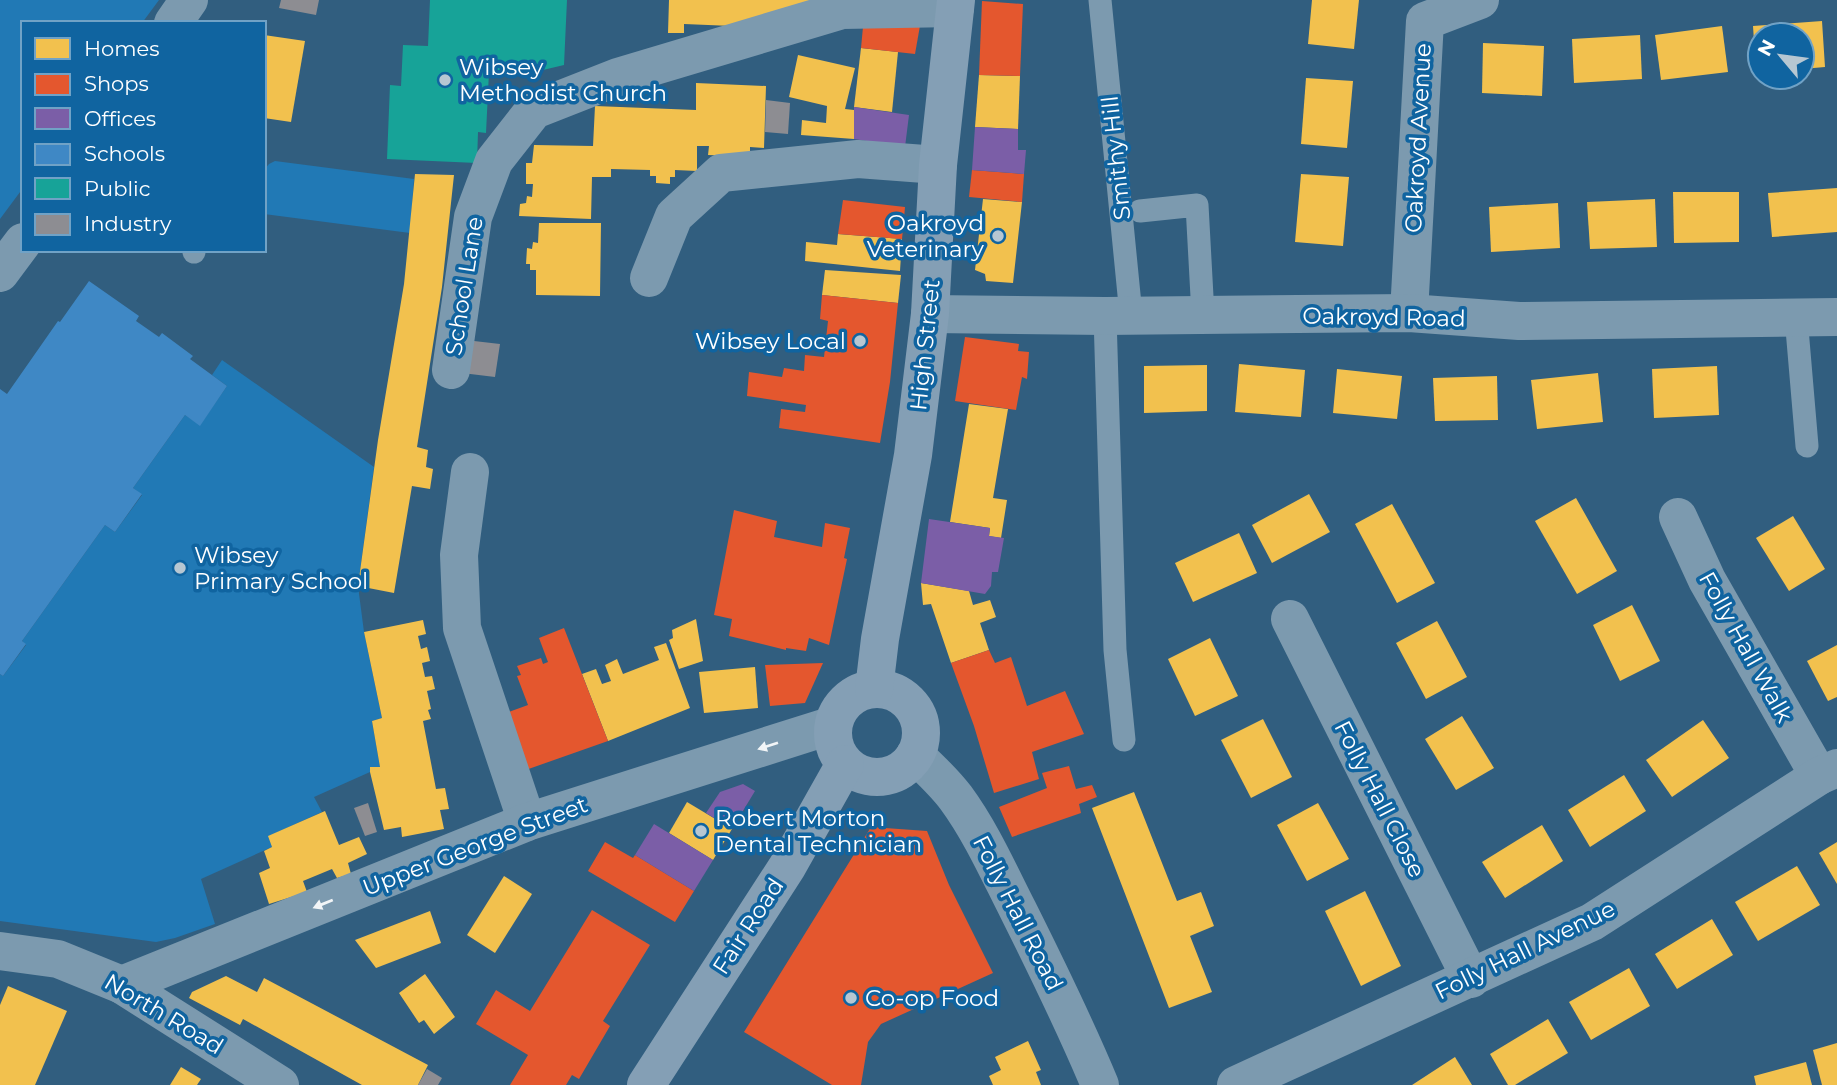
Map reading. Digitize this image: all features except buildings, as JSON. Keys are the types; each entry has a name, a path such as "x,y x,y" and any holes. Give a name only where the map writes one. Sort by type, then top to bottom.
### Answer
{"main road":[{"name":"High Street","path":"874,689 880,639 913,454 930,314 939,165 956,4"},
{"path":"890,690 903,697 914,708 920,721 922,736 911,762 886,777 872,778 858,774 837,754 833,725 847,700 860,692 890,690"},
{"name":"Fair Road","path":"646,1085 787,866 845,764"}],"street":[{"path":"174,21 188,0"},
{"name":"Oakroyd Avenue","path":"1409,313 1425,21 1480,0"},
{"name":"School Lane","path":"451,370 473,218 494,161 534,110 618,77 842,10 956,4"},
{"path":"649,278 674,216 721,173 858,159 939,165"},
{"path":"0,273 21,245"},
{"name":"Oakroyd Road","path":"930,314 1118,316 1409,313 1519,321 1837,317"},
{"path":"470,472 458,555 462,628 527,822"},
{"name":"Folly Hall Walk","path":"1678,517 1707,580 1828,772"},
{"name":"Folly Hall Close","path":"1290,619 1471,979"},
{"name":"Upper George Street","path":"122,985 527,822 833,725"},
{"name":"Folly Hall Road","path":"915,755 957,798 978,834 1047,968 1100,1085"},
{"name":"Folly Hall Avenue","path":"1236,1085 1592,922 1828,772"},
{"name":"North Road","path":"0,951 58,960 122,985 280,1085"}],"lane":[{"name":"Smithy Hill","path":"1100,0 1118,316 1115,650 1124,740"},
{"path":"1140,211 1197,205 1203,315"},
{"path":"1796,317 1807,446"}],"shaded area":[{"path":"0,0 159,0 143,21 21,21 21,191 0,219"},
{"path":"275,161 414,179 410,233 266,214 266,168"},
{"name":"Wibsey Primary School","path":"222,360 374,467 358,586 364,632 382,718 372,721 380,767 370,768 370,772 314,797 322,812 269,836 272,847 201,879 215,924 156,942 0,921 0,674 3,676 26,645 22,641 105,525 115,532 142,495 133,488 185,415 200,425 227,386 212,375"}],"place":[{"name":"Wibsey Methodist Church","path":"445,80"},
{"name":"Oakroyd Veterinary","path":"998,236"},
{"name":"Wibsey Local","path":"860,341"},
{"name":"Wibsey Primary School","path":"180,568"},
{"name":"Robert Morton Dental Technician","path":"701,831"},
{"name":"Co-op Food","path":"851,998"}]}
